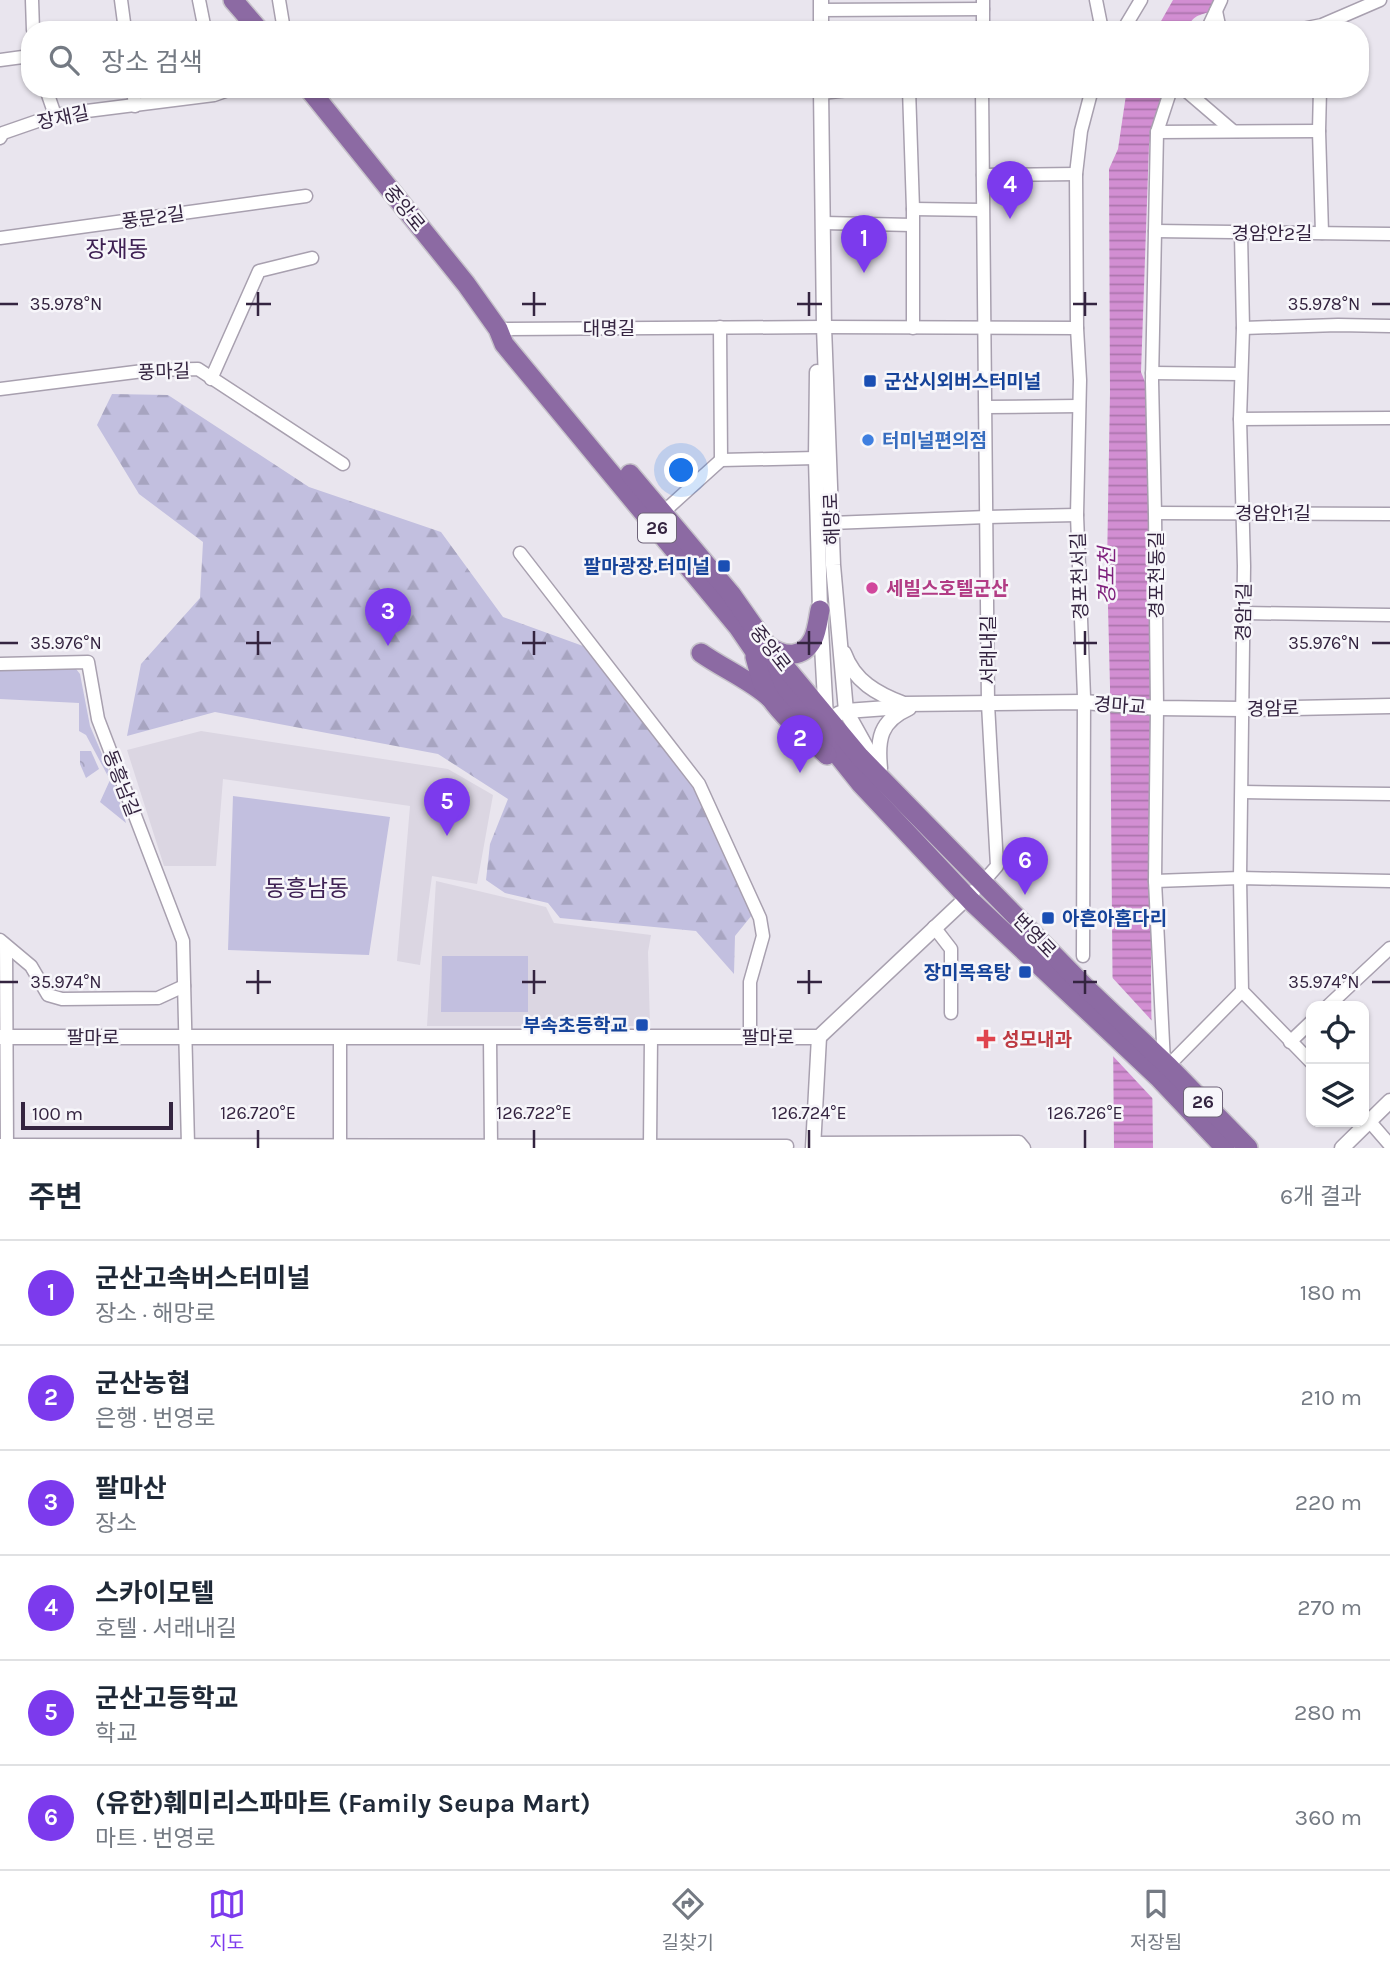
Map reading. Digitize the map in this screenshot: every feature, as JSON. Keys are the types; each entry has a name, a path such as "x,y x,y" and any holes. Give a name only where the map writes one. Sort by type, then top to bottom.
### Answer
{"main road":[{"path":"233,0 251,21"},
{"name":"중앙로","path":"316,98 466,284 498,329 504,344 658,517 731,594 759,647"},
{"name":"중앙로","path":"658,517 738,627 759,647 821,723"},
{"path":"771,699 763,685 759,647 786,655 801,651 813,639 820,611"},
{"path":"738,627 744,646 740,657 722,660 701,653 762,690 806,737 861,784"},
{"name":"번영로","path":"821,723 883,778 1162,1066 1248,1148"},
{"name":"번영로","path":"821,723 861,784 968,897 1086,1007 1162,1066 1225,1148"}],"street":[{"path":"32,0 33,21"},
{"path":"121,0 124,21"},
{"path":"199,0 203,21"},
{"path":"278,0 282,21"},
{"path":"1096,0 1100,21"},
{"path":"1128,21 1141,0"},
{"path":"1335,21 1380,0"},
{"path":"821,5 983,4"},
{"path":"0,60 21,57"},
{"path":"49,98 55,114"},
{"path":"134,98 135,106"},
{"name":"장재길","path":"0,138 3,133 55,114 135,106 180,98"},
{"name":"해망로","path":"821,98 824,327 831,523 846,711"},
{"path":"909,98 913,328"},
{"name":"서래내길","path":"982,98 988,704 997,866 983,882"},
{"name":"경포천서길","path":"1083,956 1084,702 1077,515 1080,380 1076,174 1081,131 1090,98"},
{"name":"경포천동길","path":"1162,1066 1155,881 1157,708 1153,373 1157,132 1168,98"},
{"path":"1194,98 1233,131"},
{"path":"1320,98 1322,233"},
{"path":"1157,132 1319,131"},
{"path":"983,175 1076,174"},
{"name":"풍문2길","path":"0,238 306,196"},
{"path":"913,209 982,211"},
{"path":"824,223 912,225"},
{"name":"경암안2길","path":"1154,231 1390,234"},
{"name":"경암1길","path":"1241,233 1243,328 1240,419 1244,566 1240,878 1242,991"},
{"path":"211,379 259,271 312,258"},
{"path":"1243,328 1390,326"},
{"path":"720,327 721,460"},
{"path":"824,327 1077,328"},
{"name":"대명길","path":"498,329 824,327"},
{"name":"해망로","path":"821,723 816,458 817,342 824,327"},
{"name":"풍마길","path":"0,388 151,370 198,369 343,464"},
{"path":"1153,373 1241,374"},
{"path":"986,407 1079,406"},
{"path":"1240,419 1390,418"},
{"path":"658,517 721,460 816,458"},
{"name":"경암안1길","path":"1155,513 1390,514"},
{"path":"831,523 1077,515"},
{"path":"520,553 698,784 760,918 763,936 750,982 750,1037"},
{"path":"1243,613 1390,615"},
{"path":"839,638 848,664 872,690 904,704 916,705"},
{"name":"동흥남길","path":"0,664 88,662 97,719 183,941 185,1037"},
{"path":"821,723 846,711 916,705 1084,702"},
{"name":"경마교","path":"1084,702 1157,708"},
{"path":"883,778 878,749 884,726 899,713 916,705"},
{"name":"경암로","path":"1157,708 1390,706"},
{"path":"846,711 883,778"},
{"path":"1242,792 1390,794"},
{"path":"1155,881 1240,878 1390,881"},
{"name":"팔마로","path":"3,1037 819,1037 983,882"},
{"path":"934,927 951,949 951,1013"},
{"path":"3,943 31,966 48,995 62,999 158,998 184,986"},
{"path":"3,943 5,1146 787,1146"},
{"path":"1333,1001 1390,948"},
{"path":"1162,1066 1242,991 1306,1057"},
{"path":"1290,1042 1306,1027"},
{"path":"185,1037 188,1145"},
{"path":"340,1037 340,1145"},
{"path":"491,1037 491,1146"},
{"path":"650,1145 651,1037"},
{"path":"819,1037 814,1145 1019,1142 1024,1148"},
{"path":"1369,1117 1390,1101"},
{"path":"1369,1120 1390,1145"},
{"path":"1342,1148 1360,1127"}],"shaded area":[{"path":"1173,0 1216,0 1210,12 1192,21 1161,21"},
{"path":"1126,98 1164,98 1155,117 1149,145 1141,372 1147,387 1152,712 1153,1148 1114,1148 1107,566 1110,392 1109,169 1118,149"},
{"path":"201,731 448,769 493,795 477,884 432,876 420,965 397,961 410,806 223,779 216,866 164,866 127,750"},
{"path":"436,881 546,907 554,923 651,935 648,952 650,1026 427,1026"}],"green space":[{"path":"112,394 168,395 309,487 441,532 503,617 583,646 699,790 752,915 735,936 734,974 696,931 560,918 548,903 505,893 486,880 490,844 508,799 438,754 215,712 127,736 141,664 200,598 203,542 139,494 97,425"},
{"path":"76,669 80,674 90,726 113,780 126,823 100,802 110,780 86,735 79,731 79,703 0,699 0,671"},
{"path":"80,751 91,751 99,769 86,778 80,764"},
{"path":"233,796 390,817 369,955 228,950"},
{"path":"442,956 528,956 528,1012 441,1012"}],"pier":[{"path":"1109,974 1154,1023 1155,1101 1111,1054"}],"place":[{"name":"스카이모텔","path":"1010,219"},
{"name":"군산고속버스터미널","path":"864,273"},
{"name":"군산시외버스터미널","path":"870,381"},
{"name":"터미널편의점","path":"868,440"},
{"name":"팔마광장.터미널","path":"724,566"},
{"name":"세빌스호텔군산","path":"872,588"},
{"name":"팔마산","path":"388,646"},
{"name":"군산농협","path":"800,773"},
{"name":"군산고등학교","path":"447,836"},
{"name":"(유한)훼미리스파마트 (Family Seupa Mart)","path":"1025,895"},
{"name":"아흔아홉다리","path":"1048,918"},
{"name":"장미목욕탕","path":"1025,972"},
{"name":"부속초등학교","path":"642,1025"},
{"name":"성모내과","path":"986,1039"}],"district":[{"name":"장재동","path":"117,249"},
{"name":"동흥남동","path":"307,888"}],"water label":[{"name":"경포천","path":"1107,576"}]}
